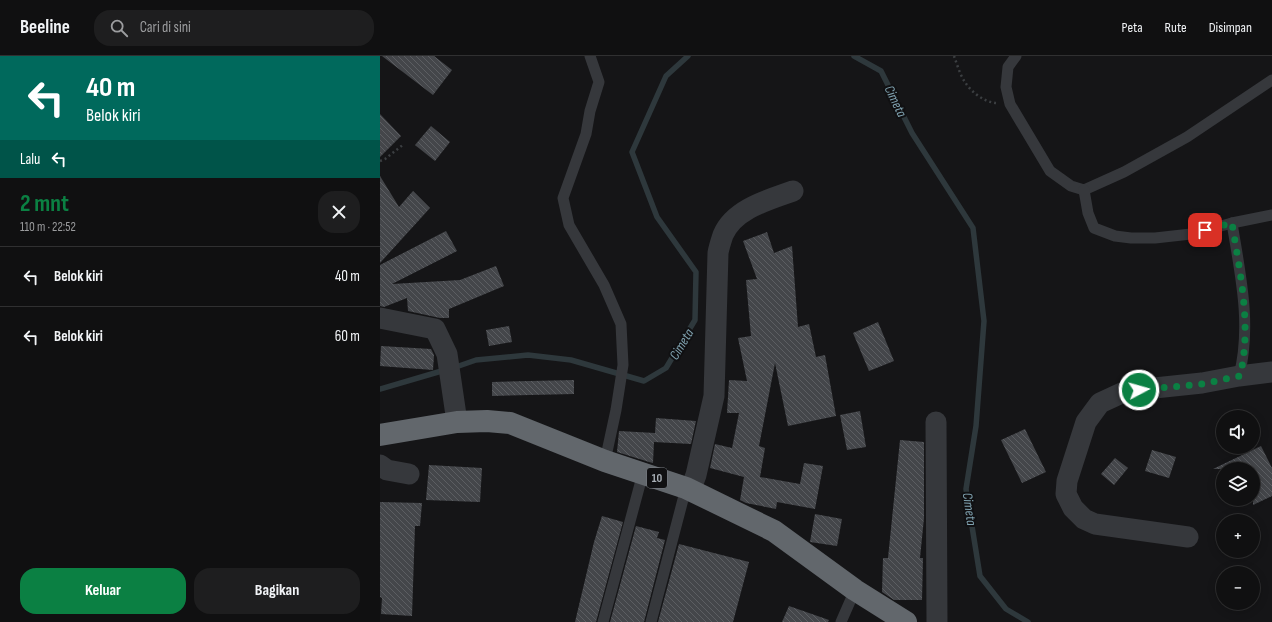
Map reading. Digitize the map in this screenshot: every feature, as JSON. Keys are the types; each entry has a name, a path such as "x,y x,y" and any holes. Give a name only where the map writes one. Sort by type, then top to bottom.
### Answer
{"highway":[{"name":"10","path":"380,435 457,422 487,421 510,423 604,461 688,489 774,531 855,590 906,622"}],"street":[{"path":"688,489 696,475 714,396 718,253 723,235 732,222 744,212 757,204 793,191"},
{"path":"380,318 435,329 447,354 457,422"},
{"path":"1188,537 1095,524 1084,518 1074,508 1066,494 1067,481 1086,422 1100,403 1126,391 1202,384 1240,376 1272,372"},
{"path":"936,422 937,622"},
{"path":"380,465 387,470 409,474"}],"lane":[{"path":"590,56 599,82 590,111 586,134 563,198 569,225 604,285 621,324 623,365 616,410 604,461"},
{"path":"1016,56 1008,67 1006,87 1010,104 1050,171 1072,186 1084,190 1124,172 1187,138 1272,80"},
{"path":"1084,190 1088,213 1094,228 1115,236 1131,238 1177,236 1272,215"},
{"path":"1232,223 1244,304 1244,340 1240,376"},
{"path":"603,622 643,473"},
{"path":"651,622 688,489"},
{"path":"841,622 855,590"}],"path":[{"path":"954,56 964,82 976,94 990,102 1010,104"},
{"path":"380,161 385,159 404,144"}],"building":[{"path":"382,56 434,56 452,70 433,95"},
{"path":"380,114 401,136 380,157"},
{"path":"431,126 450,142 435,161 415,145"},
{"path":"380,176 399,207 413,191 430,208 380,263"},
{"path":"446,231 457,251 392,284 460,280 496,266 504,286 449,309 449,318 440,318 408,311 407,298 384,307 380,306 380,265"},
{"path":"767,232 774,253 792,246 798,327 809,324 816,357 825,355 836,416 788,426 775,363 759,446 765,448 760,477 800,484 804,463 823,466 815,509 777,502 776,509 746,503 740,500 744,477 710,468 715,444 732,448 739,413 727,413 729,380 747,381 738,338 751,336 746,280 757,279 743,241"},
{"path":"878,322 894,361 869,371 853,333"},
{"path":"509,326 512,342 489,346 486,330"},
{"path":"381,346 431,349 434,355 433,370 380,366"},
{"path":"574,380 574,394 492,396 492,382"},
{"path":"860,411 866,447 847,450 840,415"},
{"path":"656,418 696,421 691,444 654,442 653,463 617,452 619,431 655,433"},
{"path":"1025,429 1046,472 1022,483 1001,440"},
{"path":"900,440 924,442 924,518 920,558 923,558 922,600 894,600 882,592 883,558 888,558"},
{"path":"1260,446 1272,468 1272,496 1260,502 1260,462 1228,462 1244,454 1260,454"},
{"path":"1152,450 1176,457 1169,478 1145,471"},
{"path":"1115,458 1128,468 1114,485 1101,474"},
{"path":"429,465 482,468 480,502 426,500"},
{"path":"380,502 422,503 420,526 415,526 412,616 381,614"},
{"path":"815,514 842,519 837,546 810,542"},
{"path":"602,516 623,522 596,622 575,622 594,542"},
{"path":"636,526 659,532 657,538 665,540 644,622 610,622"},
{"path":"679,544 749,562 733,622 658,622"},
{"path":"789,606 829,620 828,622 782,622"}],"waterway":[{"name":"Cimeta","path":"453,368 476,360 528,355 571,360 644,381 666,368 695,320 696,272 657,217 632,152 666,76 688,56"},
{"name":"Cimeta","path":"854,56 881,71 912,133 973,228 984,321 976,426 966,489 980,576 1006,609 1028,622"},
{"name":"Cimeta","path":"380,389 445,370"}],"route":[{"path":"1139,390 1202,384 1240,376 1244,340 1244,304 1232,223 1205,230"}]}
